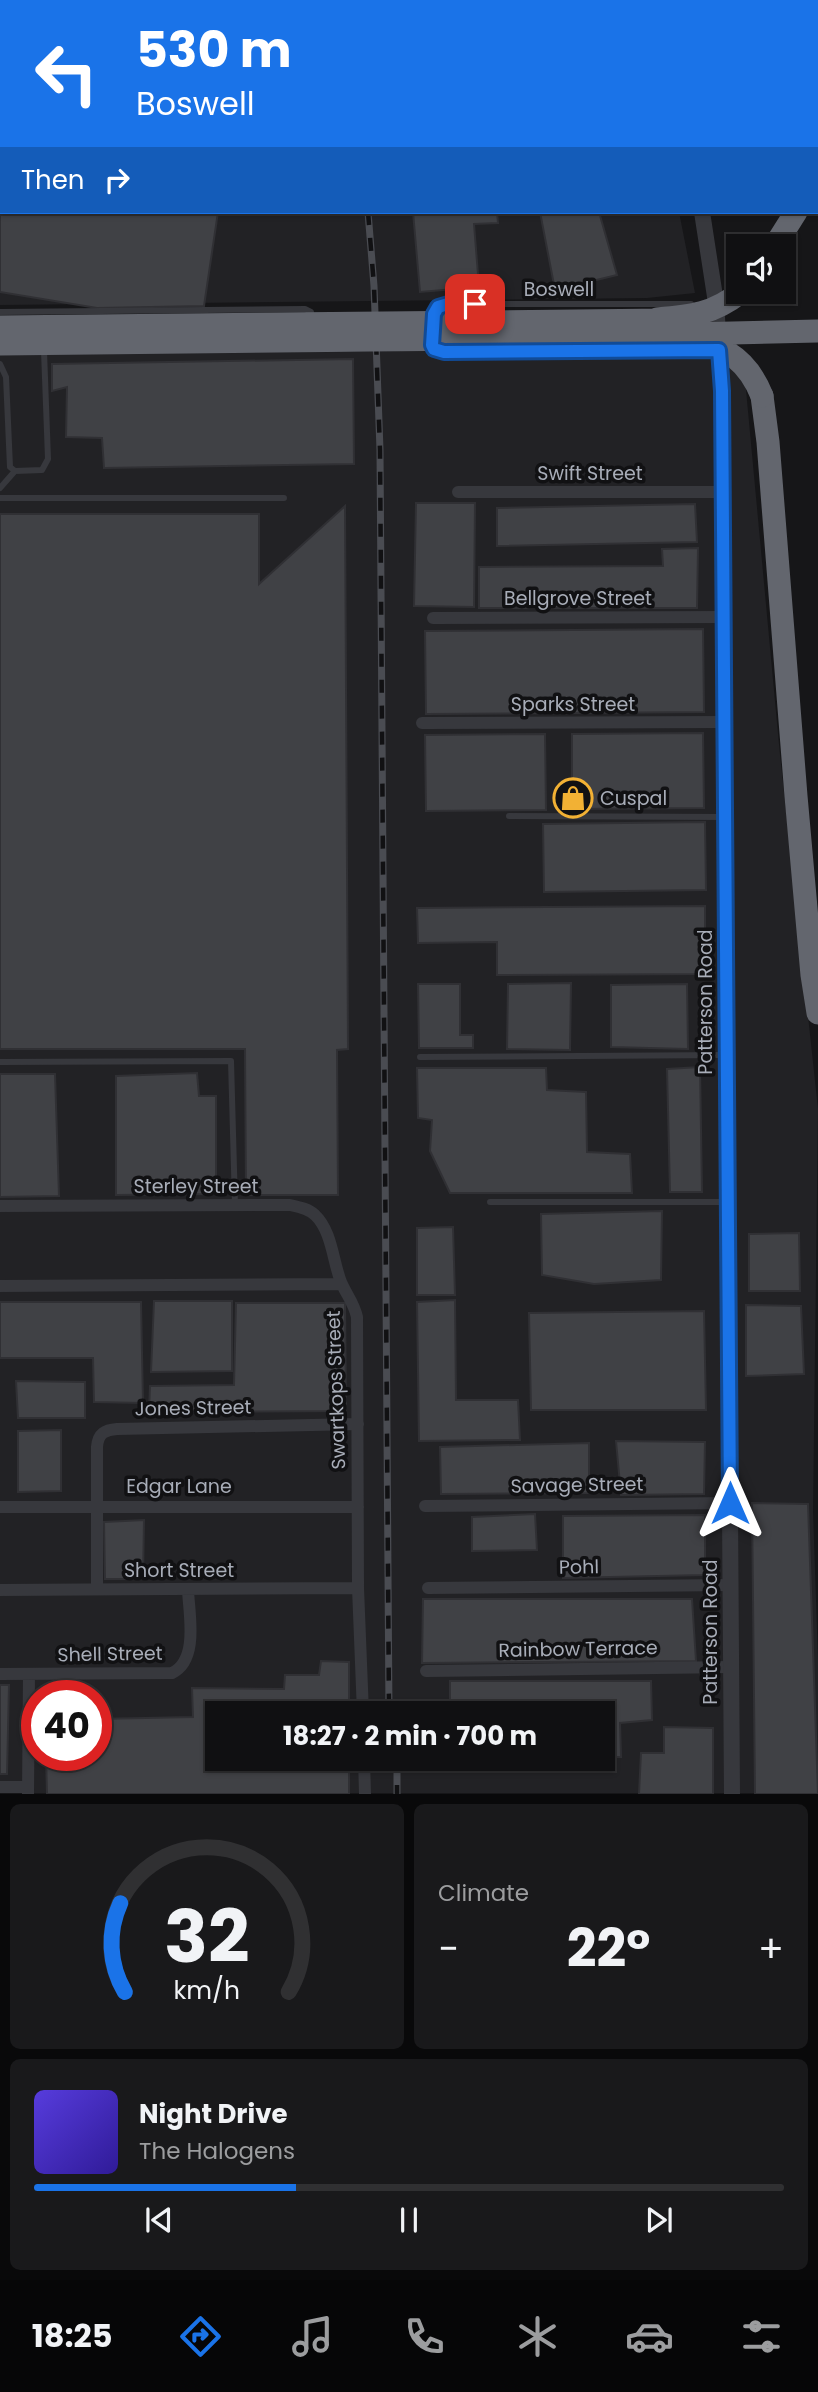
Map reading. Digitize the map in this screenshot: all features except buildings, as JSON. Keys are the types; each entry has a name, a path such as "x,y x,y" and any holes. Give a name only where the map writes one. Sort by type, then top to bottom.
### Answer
{"highway":[{"path":"782,234 795,214"},
{"path":"657,319 699,314 714,310 726,302"},
{"path":"0,327 657,319 721,323 818,323"},
{"path":"0,344 609,337 818,331"},
{"path":"609,337 683,340 719,347 745,365 756,380 762,396 812,975 818,1013"}],"street":[{"name":"Patterson Road","path":"702,214 716,303 722,391 732,1794"},
{"name":"Swift Street","path":"458,492 723,492"},
{"name":"Bellgrove Street","path":"433,618 724,617"},
{"name":"Sparks Street","path":"422,723 724,722"},
{"name":"Sterley Street","path":"0,1206 290,1205 316,1216 323,1226 342,1284"},
{"name":"Swartkops Street","path":"0,1286 342,1284 350,1296 357,1317 358,1588 363,1701"},
{"name":"Jones Street","path":"97,1589 100,1435 108,1430 358,1424"},
{"name":"Savage Street","path":"425,1506 730,1503"},
{"name":"Edgar Lane","path":"0,1507 358,1507"},
{"name":"Pohl","path":"428,1588 731,1585"},
{"name":"Short Street","path":"0,1590 358,1588"},
{"name":"Shell Street","path":"0,1674 163,1674 178,1670 188,1653 188,1590"},
{"name":"Rainbow Terrace","path":"426,1671 732,1667"},
{"path":"0,1787 28,1790 29,1674"},
{"path":"364,1771 365,1794"}],"lane":[{"name":"Boswell","path":"716,303 448,304 435,310 432,345 437,351 444,352 719,350"},
{"path":"0,312 305,309 312,314 310,349 0,350"},
{"path":"0,365 6,377 10,467 15,471 42,470 48,459 44,351"},
{"path":"0,488 15,471"},
{"path":"0,498 284,498"},
{"path":"509,817 724,817"},
{"path":"420,1057 727,1055"},
{"path":"0,1062 231,1061 235,1205"},
{"path":"490,1202 727,1202"}],"shaded area":[{"path":"0,214 679,214 695,293 647,298 0,305"},
{"path":"598,347 693,351 736,369 745,379 780,755 818,1109 813,1511 818,1659 818,1793 0,1793 0,353 354,352"}],"railway":[{"path":"368,214 374,286 380,450 389,1701"},
{"path":"397,1771 397,1794"}],"place":[{"name":"Cuspal","path":"573,798"}],"route":[{"path":"475,304 448,304 435,310 432,345 434,349 444,352 719,350 722,391 730,1503"}]}
